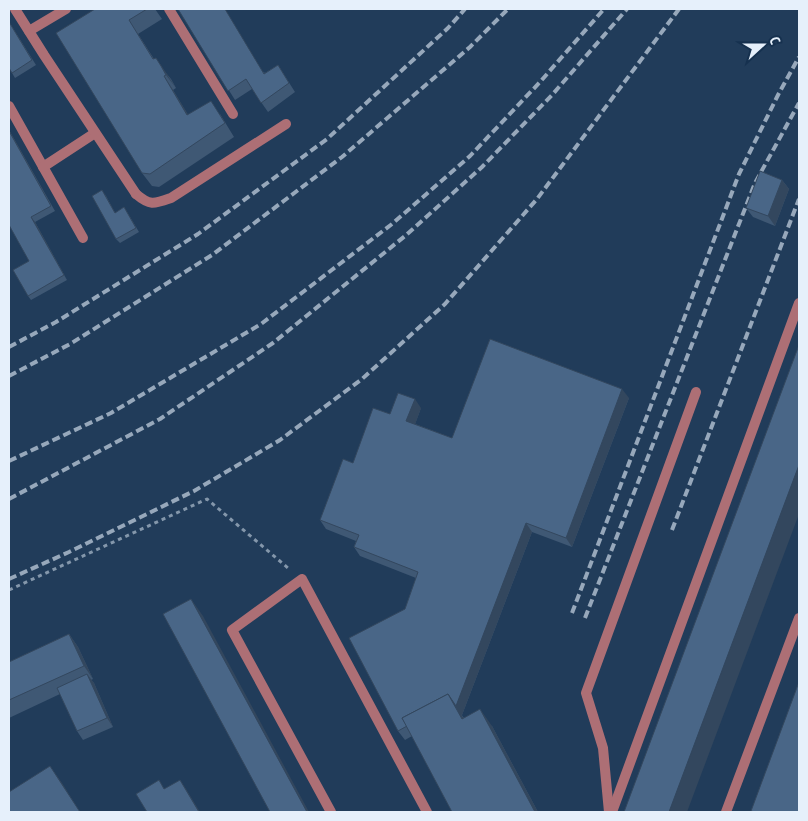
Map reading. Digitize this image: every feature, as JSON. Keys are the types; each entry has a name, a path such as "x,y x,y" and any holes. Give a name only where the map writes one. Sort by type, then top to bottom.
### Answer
{"street":[{"path":"15,9 136,194 146,202 158,203 171,198 286,124"},
{"path":"29,31 65,9"},
{"path":"168,9 233,114"},
{"path":"9,106 83,238"},
{"path":"43,167 95,133"},
{"path":"610,812 799,303"},
{"path":"610,812 603,748 586,693 696,392"},
{"path":"331,812 232,630 302,579 427,812"},
{"path":"726,812 799,618"}],"path":[{"path":"9,590 207,499 302,579"}],"building":[{"path":"95,9 147,9 129,20 153,59 156,58 161,66 166,75 164,76 187,115 211,101 225,123 150,174 142,173 56,33"},
{"path":"178,9 225,9 264,74 278,65 289,83 261,103 246,79 228,91"},
{"path":"9,22 32,60 12,73 9,68"},
{"path":"9,131 51,206 31,217 64,275 28,296 13,270 29,261 9,225"},
{"path":"760,171 782,180 768,216 746,208"},
{"path":"102,190 115,213 124,207 136,228 116,239 92,196"},
{"path":"490,339 622,389 566,538 526,523 456,706 448,694 402,718 407,726 398,731 349,638 405,609 418,572 354,547 359,535 320,520 343,459 353,463 373,408 390,414 398,393 415,399 406,421 452,438"},
{"path":"799,345 799,465 669,812 624,812"},
{"path":"191,599 307,812 270,812 163,614"},
{"path":"69,634 84,666 9,700 9,662"},
{"path":"87,674 107,718 77,731 57,688"},
{"path":"799,682 799,812 751,811"},
{"path":"448,694 462,719 480,709 535,812 452,812 402,718"},
{"path":"50,766 80,812 9,812 9,792"},
{"path":"159,780 164,789 180,780 199,812 147,812 136,794"}],"railway":[{"path":"9,347 56,322 198,234 327,139 448,28 465,9"},
{"path":"9,376 70,344 212,255 342,157 470,47 508,9"},
{"path":"9,461 111,413 261,324 392,224 470,156 540,82 604,9"},
{"path":"9,499 160,419 273,343 405,236 482,167 552,95 627,9"},
{"path":"9,579 194,491 280,440 362,379 445,304 537,199 679,9"},
{"path":"572,613 739,174 799,57"},
{"path":"585,618 755,183 799,103"},
{"path":"672,530 799,199"}]}
